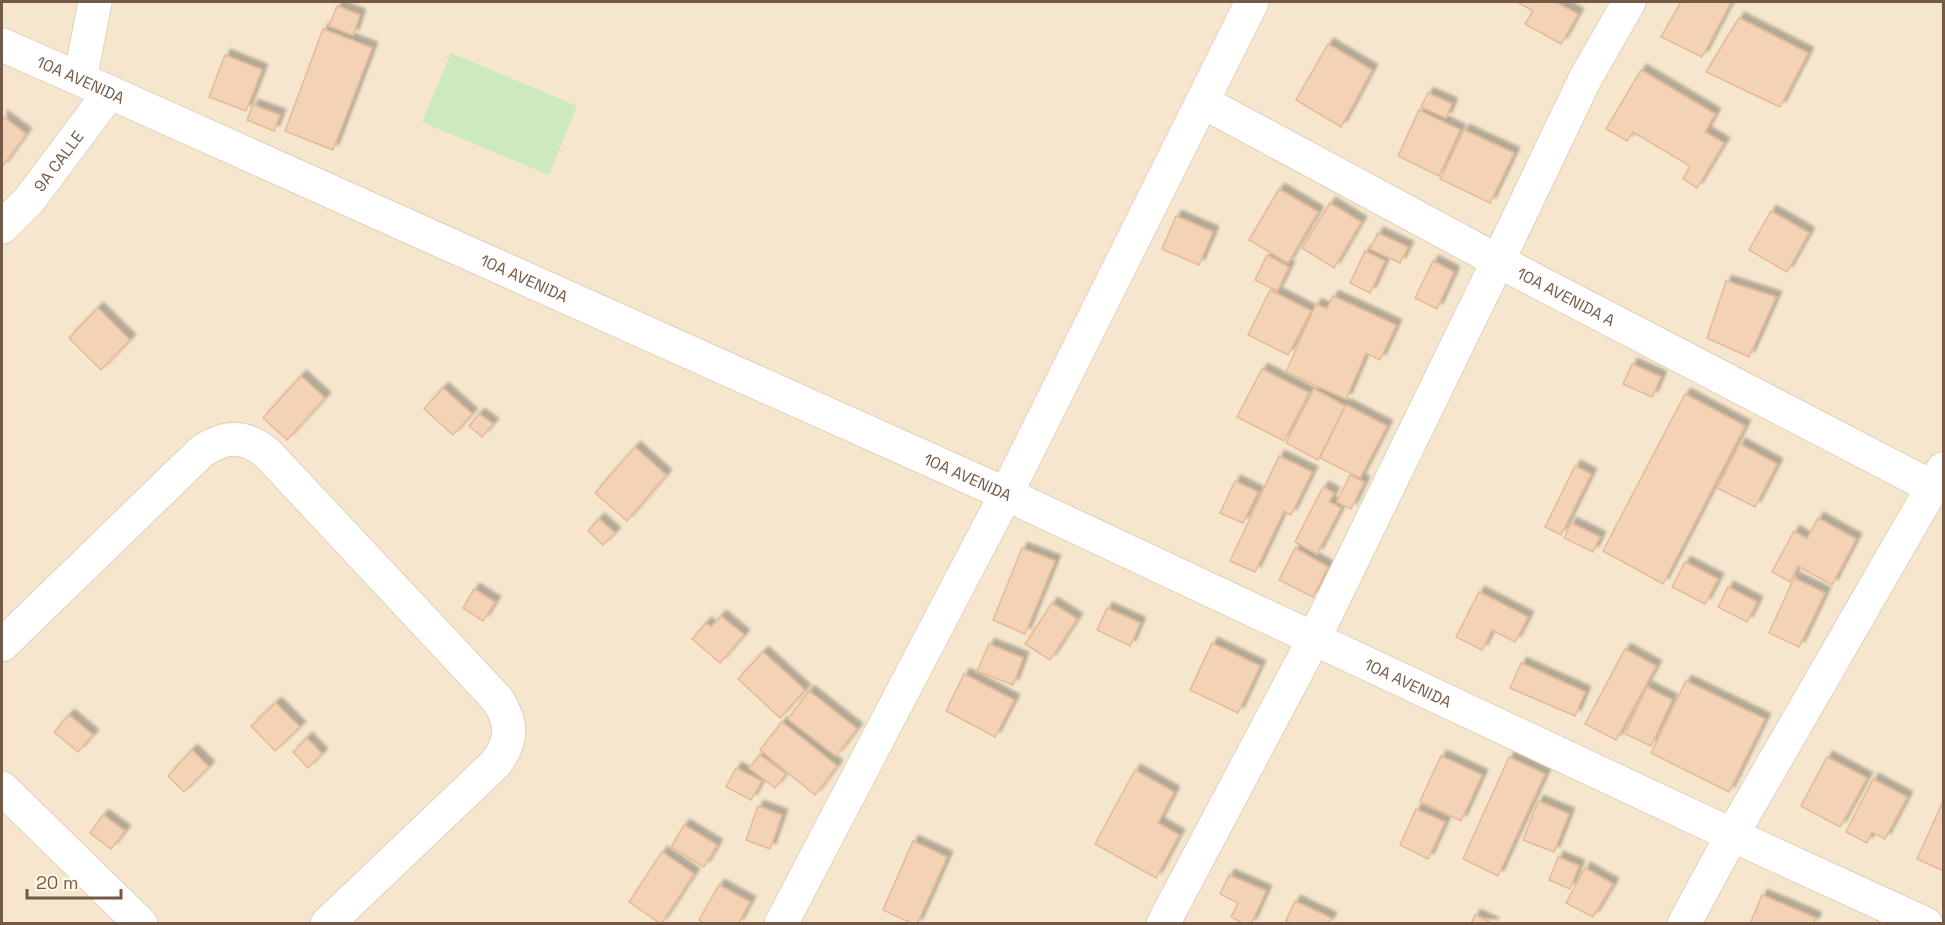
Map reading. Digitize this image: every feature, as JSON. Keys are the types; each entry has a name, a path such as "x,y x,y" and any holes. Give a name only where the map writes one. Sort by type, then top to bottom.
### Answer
{"street":[{"path":"80,79 95,2"},
{"path":"788,921 1006,494 1252,2"},
{"path":"1163,924 1314,639 1585,79 1629,2"},
{"name":"10A AVENIDA","path":"2,45 1006,494 1926,924"},
{"name":"9A CALLE","path":"2,227 30,199 110,92"},
{"name":"10A AVENIDA A","path":"1203,102 1498,261 1938,478"},
{"path":"2,645 202,451 214,443 228,439 242,440 267,453 497,699 505,711 509,725 504,753 495,764 327,924"},
{"path":"1684,924 1732,835 1938,478"},
{"path":"2,788 141,924"}],"shaded area":[{"path":"2,2 1943,2 1943,923 2,923"}],"green space":[{"path":"451,53 577,106 549,175 422,122"}],"building":[{"path":"1520,2 1555,2 1578,14 1561,44 1525,24 1533,11"},
{"path":"1681,2 1731,2 1702,57 1661,37"},
{"path":"337,6 360,15 353,35 329,26"},
{"path":"1739,18 1808,53 1780,107 1706,72"},
{"path":"323,29 372,48 333,150 285,131"},
{"path":"1328,44 1372,70 1341,127 1296,100"},
{"path":"225,55 262,70 246,111 209,97"},
{"path":"1641,70 1715,114 1705,132 1724,143 1697,188 1683,179 1690,166 1633,132 1627,141 1606,129"},
{"path":"1428,93 1452,104 1446,118 1421,107"},
{"path":"253,105 280,115 274,131 247,120"},
{"path":"1419,110 1460,130 1439,176 1398,156"},
{"path":"2,116 26,134 2,167"},
{"path":"1464,130 1514,153 1490,203 1440,179"},
{"path":"1279,189 1318,212 1288,263 1249,240"},
{"path":"1330,203 1361,222 1334,268 1302,248"},
{"path":"1771,211 1809,233 1787,272 1749,250"},
{"path":"1176,216 1213,232 1199,265 1162,249"},
{"path":"1378,233 1408,247 1400,263 1370,249"},
{"path":"1365,251 1385,261 1370,293 1350,283"},
{"path":"1267,255 1289,267 1277,291 1255,280"},
{"path":"1433,261 1454,272 1437,309 1415,298"},
{"path":"1726,281 1776,297 1749,357 1707,338"},
{"path":"1270,290 1311,311 1288,355 1248,335"},
{"path":"1333,296 1396,325 1380,360 1366,353 1346,399 1286,372 1316,304 1327,309"},
{"path":"98,308 130,340 101,370 69,338"},
{"path":"1632,364 1661,377 1652,397 1623,384"},
{"path":"1262,369 1309,393 1284,441 1237,417"},
{"path":"301,376 325,398 287,440 263,418"},
{"path":"443,388 472,414 453,435 424,409"},
{"path":"1314,389 1345,406 1318,460 1286,443"},
{"path":"1685,394 1745,426 1663,584 1603,551"},
{"path":"1346,405 1387,426 1360,478 1320,458"},
{"path":"479,414 493,424 482,437 469,426"},
{"path":"1740,444 1777,464 1755,507 1717,488"},
{"path":"635,447 666,475 627,521 595,493"},
{"path":"1279,456 1312,472 1291,515 1284,511 1255,572 1230,561"},
{"path":"1575,466 1591,474 1561,535 1545,527"},
{"path":"1350,475 1364,482 1351,509 1337,502"},
{"path":"1235,481 1258,492 1243,523 1220,513"},
{"path":"1323,487 1334,493 1329,502 1341,508 1317,554 1295,542"},
{"path":"1818,518 1856,539 1832,585 1798,566 1790,582 1772,572 1794,531 1807,539"},
{"path":"599,519 615,533 603,545 588,531"},
{"path":"1571,523 1600,537 1593,552 1564,538"},
{"path":"1022,548 1055,561 1025,634 993,620"},
{"path":"1295,548 1328,567 1313,597 1279,580"},
{"path":"1685,562 1718,579 1705,604 1672,587"},
{"path":"1794,578 1825,593 1799,647 1769,633"},
{"path":"1728,587 1757,602 1747,622 1718,607"},
{"path":"474,589 495,602 483,621 463,608"},
{"path":"1479,592 1528,617 1515,642 1492,630 1482,650 1456,637"},
{"path":"1052,603 1077,619 1050,660 1025,644"},
{"path":"1107,608 1140,623 1130,646 1097,630"},
{"path":"721,616 744,635 720,663 692,639 706,623 711,627"},
{"path":"1212,643 1260,666 1238,713 1190,690"},
{"path":"989,644 1023,658 1013,685 977,671"},
{"path":"1625,649 1656,666 1616,740 1585,724"},
{"path":"763,652 805,690 780,718 738,679"},
{"path":"1521,663 1585,692 1575,716 1510,688"},
{"path":"964,674 1014,700 995,737 946,711"},
{"path":"1686,681 1765,719 1729,792 1651,753"},
{"path":"1647,687 1672,700 1651,746 1625,734"},
{"path":"809,691 857,729 836,756 788,719"},
{"path":"276,703 300,727 275,751 251,726"},
{"path":"69,715 93,735 78,752 54,732"},
{"path":"782,722 837,766 815,795 760,750"},
{"path":"307,738 322,754 308,768 293,752"},
{"path":"192,750 209,767 184,792 168,776"},
{"path":"760,755 786,774 775,788 749,768"},
{"path":"1441,756 1482,775 1461,821 1420,801"},
{"path":"1509,757 1545,774 1498,876 1463,859"},
{"path":"1827,757 1867,778 1840,827 1801,806"},
{"path":"736,768 762,781 751,800 726,787"},
{"path":"1135,770 1174,792 1158,823 1179,835 1156,878 1095,844"},
{"path":"1873,779 1907,797 1885,839 1872,832 1867,843 1846,832"},
{"path":"1944,799 1944,871 1917,859"},
{"path":"1538,801 1569,814 1554,852 1523,840"},
{"path":"758,806 782,815 770,849 746,840"},
{"path":"1416,809 1445,822 1428,859 1400,845"},
{"path":"103,815 125,831 111,849 90,833"},
{"path":"684,825 717,845 704,867 671,847"},
{"path":"913,841 947,857 917,924 883,910"},
{"path":"662,852 694,874 661,924 629,902"},
{"path":"1558,857 1579,866 1570,889 1549,880"},
{"path":"1585,868 1613,884 1593,917 1566,903"},
{"path":"1229,875 1266,891 1251,924 1244,924 1231,917 1238,903 1220,894"},
{"path":"719,885 750,902 738,924 706,924 699,920"},
{"path":"1762,895 1816,918 1813,924 1750,924"},
{"path":"1295,901 1331,918 1328,924 1292,924 1286,921"},
{"path":"1475,915 1494,924 1471,924"}]}
